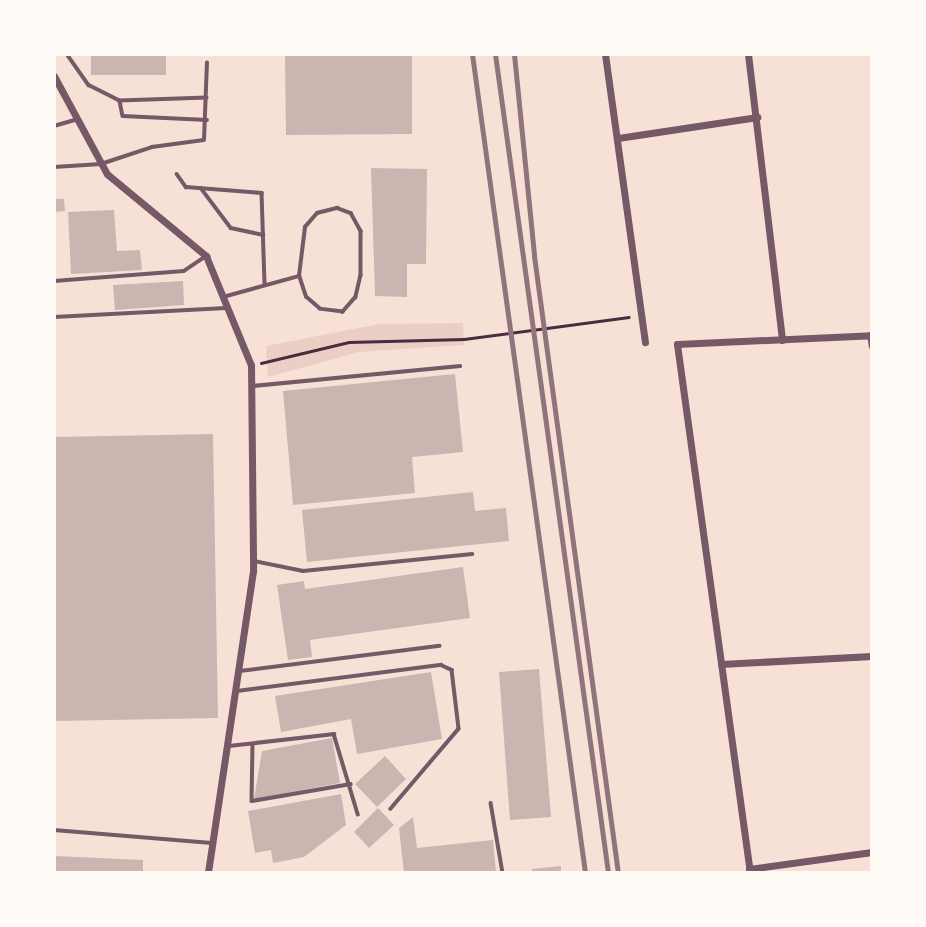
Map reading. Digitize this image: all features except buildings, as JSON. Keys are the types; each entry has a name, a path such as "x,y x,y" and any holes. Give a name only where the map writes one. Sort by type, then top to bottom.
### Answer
{"street":[{"path":"605,54 645,342"},
{"path":"748,54 782,340"},
{"path":"54,76 101,164 206,256 251,365 252,561 240,671 208,873"},
{"path":"618,138 757,117"},
{"path":"872,346 871,335 677,344 750,871 872,852"},
{"path":"720,664 872,656"}],"lane":[{"path":"67,54 89,85 120,102 207,98"},
{"path":"54,167 101,164 152,147 204,140 207,120 207,63"},
{"path":"120,102 123,116 207,120"},
{"path":"54,126 77,119"},
{"path":"177,174 186,187 259,190 265,285"},
{"path":"201,188 231,228 263,234"},
{"path":"317,213 351,213 361,231 356,298 343,312 320,309 306,298 299,276 306,227 317,213"},
{"path":"54,281 184,271 206,256"},
{"path":"223,297 299,276"},
{"path":"54,317 228,309"},
{"path":"253,386 460,366"},
{"path":"252,561 303,571 472,554"},
{"path":"240,671 439,646"},
{"path":"237,691 441,665 452,670 459,729 391,809"},
{"path":"229,746 334,734 358,814"},
{"path":"253,743 252,801 351,784"},
{"path":"491,803 503,873"},
{"path":"54,830 214,843"}],"path":[{"path":"251,365 349,342 464,339 642,316"}],"shaded area":[{"path":"463,323 464,345 359,352 268,377 266,346 379,324"}],"railway":[{"path":"472,54 585,873"},
{"path":"495,54 608,873"},
{"path":"514,54 534,256 618,873"}]}
